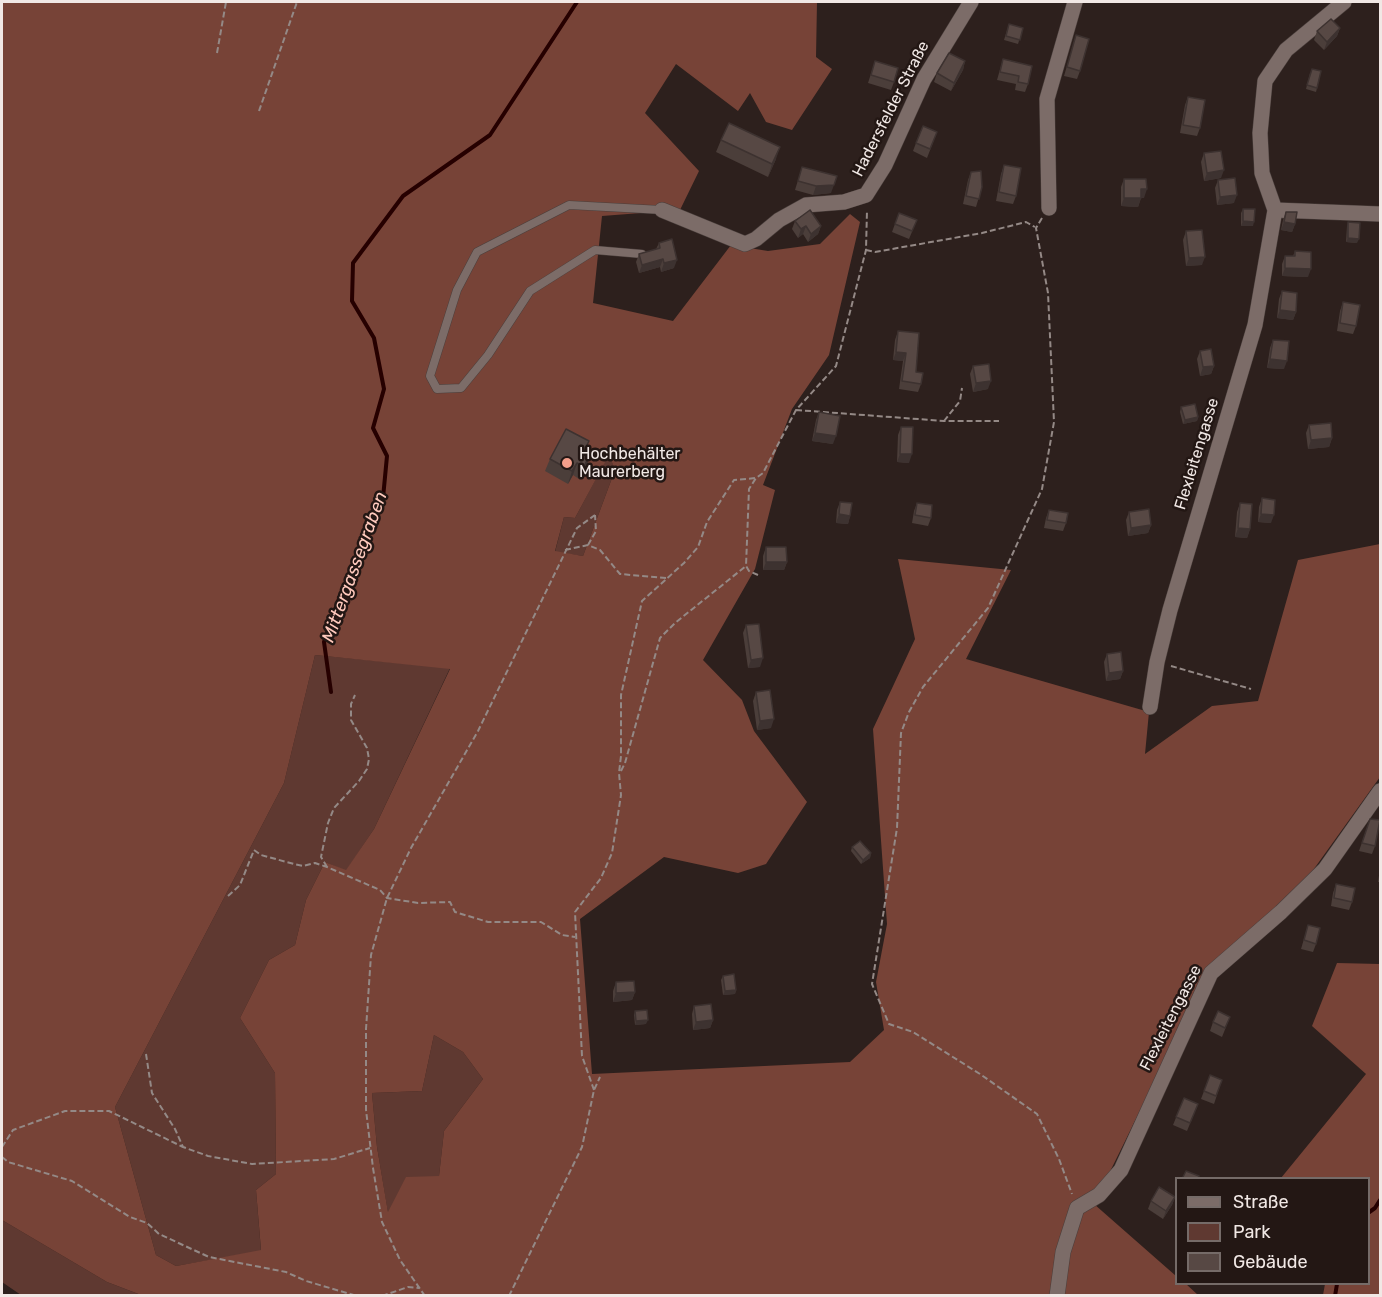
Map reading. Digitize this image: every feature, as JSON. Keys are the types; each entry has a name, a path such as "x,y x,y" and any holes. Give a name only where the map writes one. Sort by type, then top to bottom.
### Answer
{"street":[{"name":"Hadersfelder Straße","path":"662,210 745,244 756,239 779,220 806,205 844,202 866,195 885,165 924,79 971,2"},
{"path":"1049,208 1047,99 1075,2"},
{"name":"Flexleitengasse","path":"1150,707 1157,662 1176,588 1255,326 1275,210 1262,173 1260,133 1265,81 1286,50 1344,2"},
{"path":"1275,210 1380,214"},
{"name":"Flexleitengasse","path":"1077,1208 1099,1196 1121,1170 1211,973 1281,912 1325,869 1380,791"},
{"path":"1057,1296 1063,1252 1077,1208"}],"lane":[{"name":"Hadersfelder Straße","path":"642,254 595,250 530,291 488,355 461,388 437,389 430,376 458,290 477,252 569,205 662,210"}],"path":[{"path":"217,53 226,2"},
{"path":"259,111 297,2"},
{"path":"758,575 749,571 746,566 749,489 756,478 763,473 796,410 836,366 866,250 866,195"},
{"path":"1049,208 1036,228 1048,293 1054,422 1042,489 988,608 923,687 909,712 901,733 897,828 872,984 889,1024 913,1032 980,1074 1037,1114 1059,1159 1077,1208"},
{"path":"866,250 875,252 982,233 1026,222 1036,228"},
{"path":"944,421 960,401 962,388"},
{"path":"796,410 944,421 999,421"},
{"path":"594,1090 582,1056 575,912 601,878 612,853 621,795 619,773 621,695 642,601 698,547 707,522 734,480 756,478"},
{"path":"424,1296 400,1260 382,1222 370,1148 366,1110 366,1029 371,955 387,898 421,830 477,731 577,528 595,515 596,531 588,545"},
{"path":"565,550 588,545 600,550 620,574 666,578"},
{"path":"619,773 625,763 660,638 675,623 746,566"},
{"path":"1157,662 1251,689"},
{"path":"327,867 321,857 328,823 334,808 359,782 367,769 369,759 367,748 351,720 351,704 355,695"},
{"path":"228,896 240,885 254,850 261,855 294,864 303,866 315,863 327,867 380,890 387,898 418,903 450,902 455,912 488,922 541,922 562,935 576,937"},
{"path":"146,1054 152,1093 183,1147"},
{"path":"509,1296 582,1147 594,1090 600,1077"},
{"path":"2,1146 13,1130 65,1112 110,1111 183,1147 208,1156 252,1164 334,1159 370,1148"},
{"path":"2,1157 8,1161 72,1181 130,1217 147,1222 159,1234 209,1257 286,1272 315,1285 357,1296"},
{"path":"382,1296 408,1287 418,1288"}],"green space":[{"path":"609,454 615,470 583,556 555,552 564,517 575,518"},
{"path":"315,655 450,668 374,829 346,871 325,862 306,900 295,945 269,960 240,1018 275,1073 276,1174 256,1190 261,1251 176,1266 156,1255 115,1107 284,783"},
{"path":"434,1035 463,1052 483,1079 444,1131 439,1176 388,1213 377,1147 372,1093 422,1091"},
{"path":"2,1220 107,1282 141,1295 21,1295 2,1282"}],"shaded area":[{"path":"2,2 817,2 816,57 832,69 792,130 766,122 750,93 738,111 676,64 645,113 699,171 680,210 602,216 593,303 673,321 731,245 768,251 820,244 850,214 860,222 829,355 792,409 763,485 775,490 755,569 703,660 742,700 754,731 807,802 766,864 738,873 664,857 580,919 592,1074 850,1062 884,1030 876,982 887,924 873,729 915,639 898,559 1011,570 966,659 1149,712 1145,754 1212,706 1258,701 1298,560 1380,544 1380,777 1306,880 1209,971 1094,1204 1175,1275 1175,1285 1187,1285 1198,1295 141,1295 107,1282 2,1220","holes":["609,455 615,470 583,556 555,551 564,517 575,518","315,655 450,669 374,829 346,870 325,862 306,900 295,945 269,960 240,1018 275,1073 276,1174 256,1190 261,1250 176,1266 156,1255 115,1107 284,783","434,1035 463,1052 483,1079 444,1131 439,1176 406,1177 388,1212 377,1147 372,1093 422,1091"]},
{"path":"1337,963 1380,964 1380,1295 1323,1295 1325,1285 1370,1285 1370,1177 1282,1177 1366,1074 1312,1026"}],"building":[{"path":"1331,19 1340,28 1327,42 1317,31"},
{"path":"1009,24 1023,28 1020,40 1006,36"},
{"path":"1076,35 1089,39 1080,71 1067,67"},
{"path":"949,53 965,61 954,83 937,73"},
{"path":"1003,59 1032,66 1028,84 1018,82 1019,76 1000,72"},
{"path":"875,61 898,68 894,82 871,75"},
{"path":"1312,69 1321,71 1317,88 1307,85"},
{"path":"1188,97 1205,100 1200,128 1183,125"},
{"path":"729,123 780,147 772,164 721,140"},
{"path":"923,126 937,132 930,149 916,143"},
{"path":"1221,151 1224,170 1207,173 1204,153"},
{"path":"1004,165 1021,168 1016,196 999,192"},
{"path":"802,167 837,176 834,185 816,186 798,181"},
{"path":"981,171 982,187 979,199 966,196 971,172"},
{"path":"1235,178 1237,195 1220,197 1218,180"},
{"path":"1124,179 1146,179 1147,189 1141,189 1141,198 1124,198"},
{"path":"1243,209 1255,209 1254,222 1243,221"},
{"path":"810,210 821,226 811,234 806,226 801,229 795,221"},
{"path":"1286,212 1297,212 1295,224 1284,222"},
{"path":"899,213 917,220 912,231 895,224"},
{"path":"1348,222 1360,223 1359,239 1348,238"},
{"path":"1202,230 1205,257 1189,258 1186,231"},
{"path":"672,239 677,260 664,263 663,259 642,265 639,254 660,248 659,243"},
{"path":"1295,251 1311,252 1311,269 1285,268 1285,256 1295,256"},
{"path":"1282,291 1297,293 1296,312 1280,310"},
{"path":"1343,302 1360,305 1356,326 1340,323"},
{"path":"898,331 919,333 916,372 923,373 921,384 902,381 906,353 896,352"},
{"path":"1273,340 1289,341 1287,361 1270,359"},
{"path":"1211,349 1214,366 1203,367 1200,351"},
{"path":"989,364 991,381 976,383 973,366"},
{"path":"1195,404 1198,417 1185,420 1181,407"},
{"path":"819,412 840,416 836,436 815,433"},
{"path":"1331,423 1332,438 1311,440 1309,425"},
{"path":"901,427 913,427 912,454 900,454"},
{"path":"566,429 589,441 585,449 591,453 584,466 577,463 572,471 550,459"},
{"path":"1262,498 1275,500 1274,515 1261,514"},
{"path":"840,502 852,503 850,516 839,514"},
{"path":"917,503 932,505 931,518 915,515"},
{"path":"1240,503 1252,504 1250,529 1238,528"},
{"path":"1149,509 1151,525 1131,528 1129,512"},
{"path":"1049,510 1068,513 1066,523 1047,520"},
{"path":"766,547 786,547 787,562 766,562"},
{"path":"759,624 763,658 751,660 746,625"},
{"path":"1121,652 1123,671 1109,673 1107,654"},
{"path":"770,690 774,719 760,721 756,692"},
{"path":"1370,819 1380,820 1375,846 1362,843"},
{"path":"860,841 871,853 863,860 852,847"},
{"path":"1336,884 1355,888 1352,902 1334,898"},
{"path":"1308,925 1320,928 1316,944 1304,940"},
{"path":"734,974 736,990 725,991 723,976"},
{"path":"634,981 635,992 616,993 616,982"},
{"path":"711,1004 713,1020 696,1022 694,1006"},
{"path":"647,1010 648,1020 636,1021 635,1011"},
{"path":"1218,1011 1230,1017 1225,1028 1213,1022"},
{"path":"1210,1075 1222,1080 1216,1096 1204,1091"},
{"path":"1184,1098 1198,1104 1190,1123 1176,1117"},
{"path":"1186,1171 1199,1176 1199,1177 1183,1177"},
{"path":"1159,1187 1175,1197 1166,1211 1151,1201"}],"waterway":[{"name":"Mittergassegraben","path":"331,692 324,642 340,596 383,498 387,456 373,428 384,389 374,338 352,301 353,263 403,196 490,135 577,2"},
{"path":"1370,1212 1380,1200"},
{"path":"1335,1296 1337,1285"}],"place":[{"name":"Hochbehälter Maurerberg","path":"567,463"}]}
